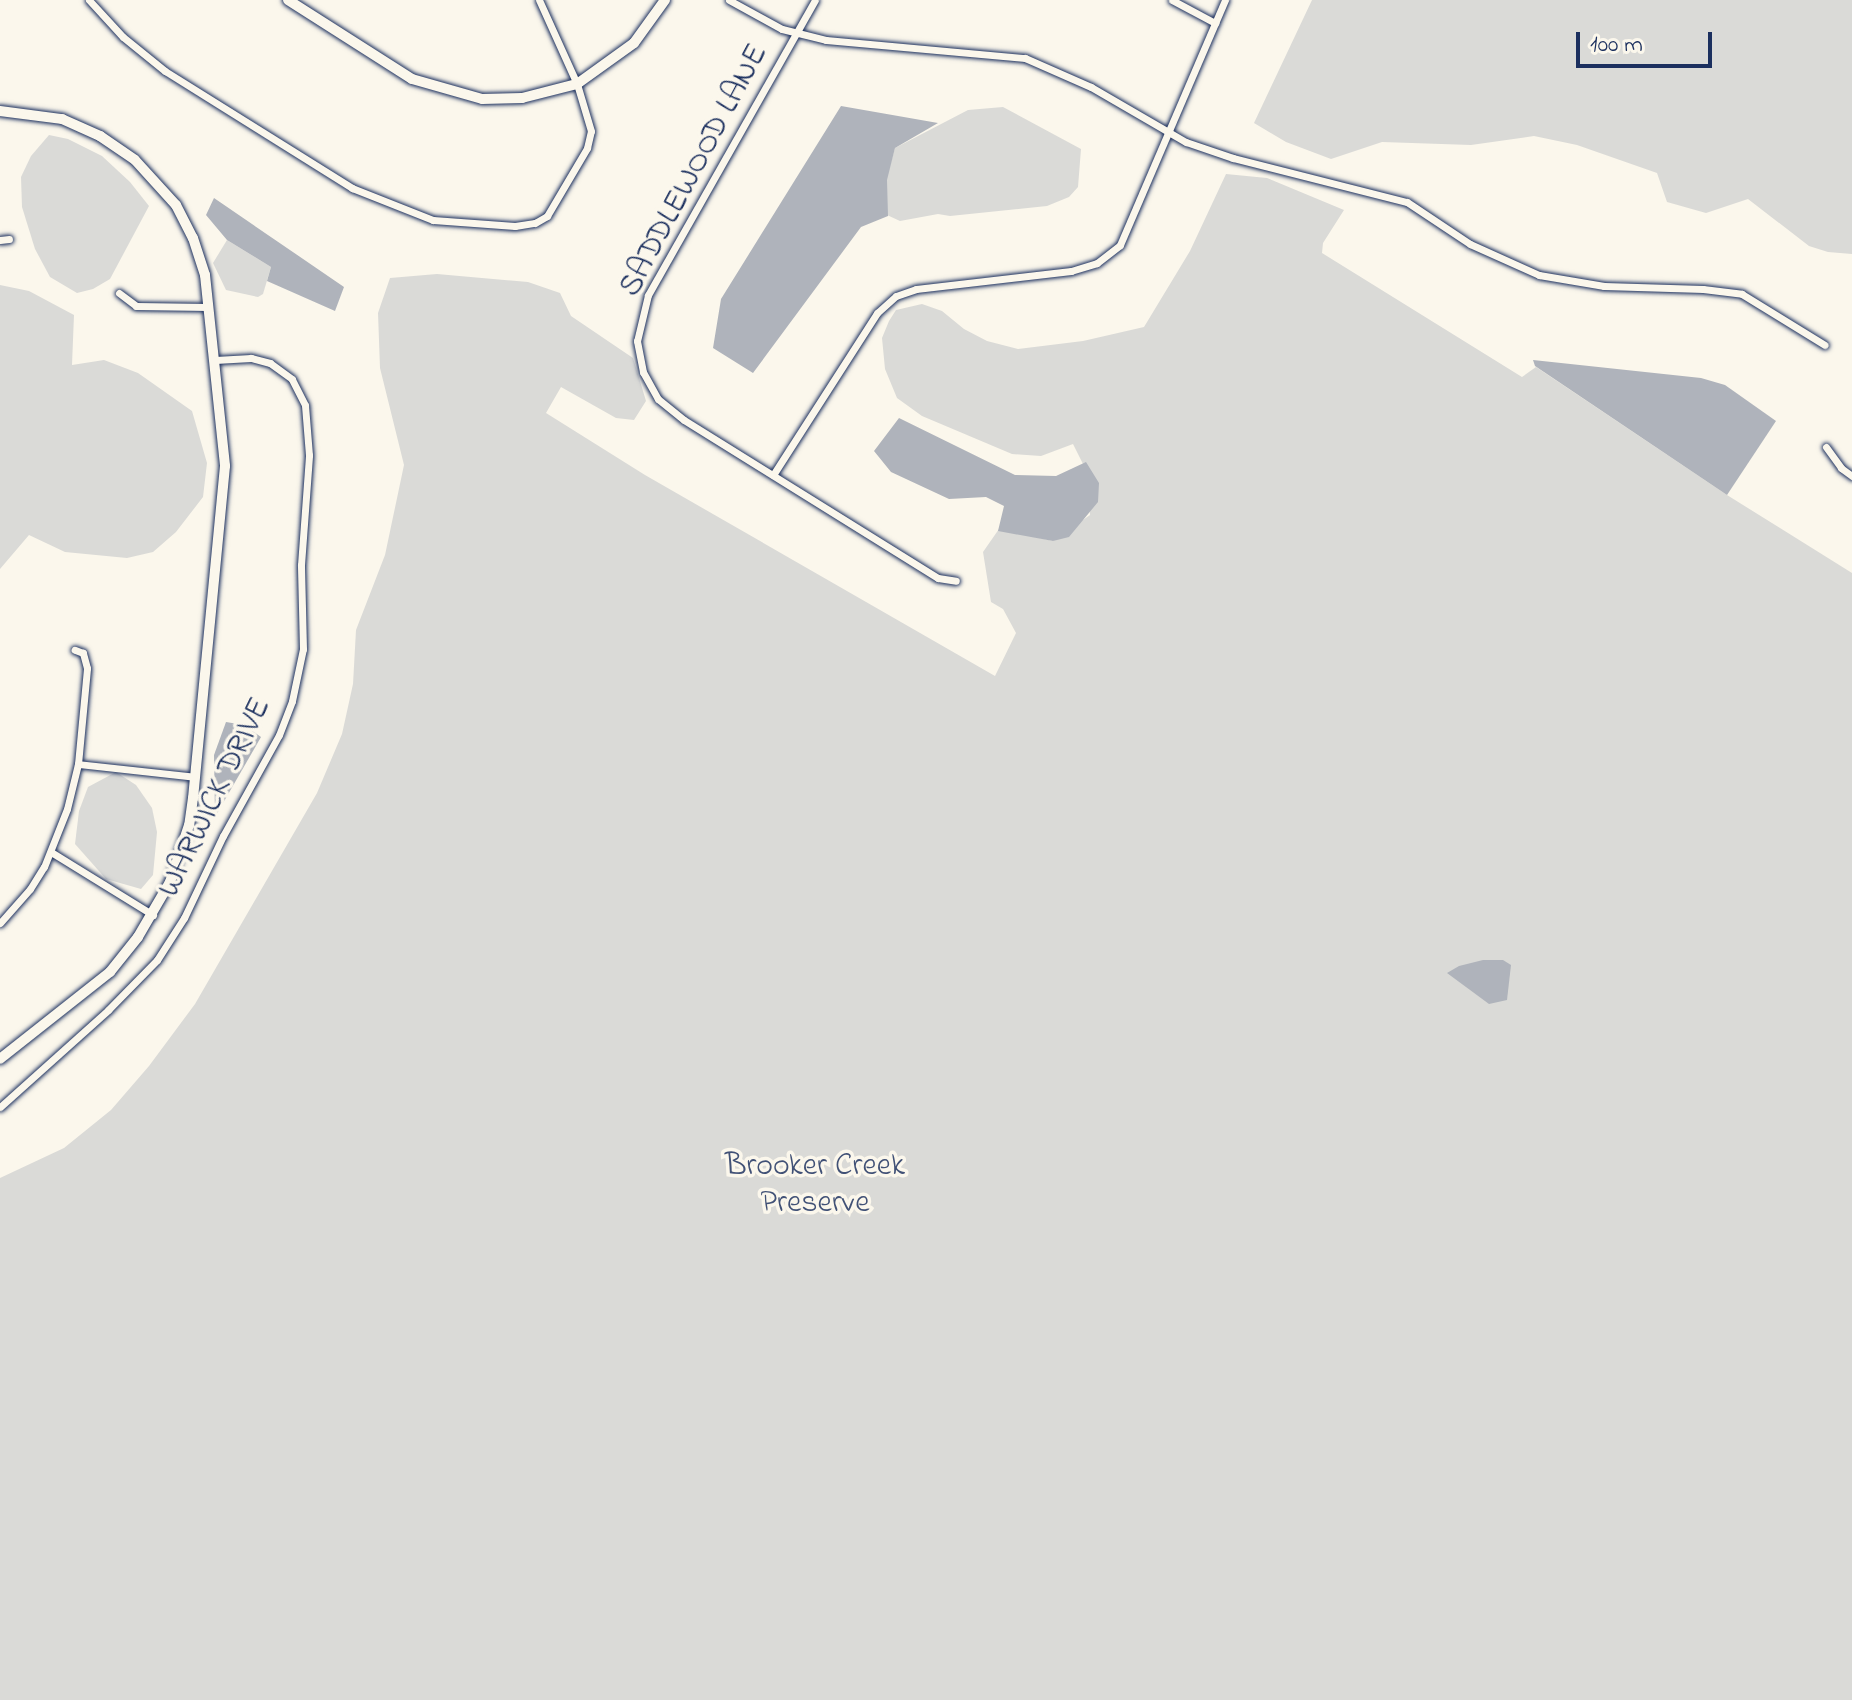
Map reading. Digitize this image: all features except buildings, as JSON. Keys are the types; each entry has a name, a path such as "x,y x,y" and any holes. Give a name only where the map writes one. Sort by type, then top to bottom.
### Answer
{"street":[{"path":"89,0 123,37 165,71 352,188 433,220 515,226 535,223 547,216 587,148 591,131 577,84 539,0"},
{"path":"288,0 412,79 440,90 482,99 522,98 577,84 634,43 665,0"},
{"path":"729,0 782,29 826,40 1025,58 1091,87 1186,142 1233,158 1407,202 1470,244 1539,275 1604,286 1703,289 1742,294 1825,345"},
{"name":"SADDLEWOOD LANE","path":"815,0 648,295 637,341 643,372 658,399 684,420 938,578 956,581"},
{"path":"1172,0 1215,23"},
{"path":"773,475 877,313 896,296 925,288 1071,271 1097,263 1120,245 1225,0"},
{"path":"0,111 38,114 72,123 100,136 135,160 176,205 193,238 205,275 224,445 224,484 195,777 189,825 182,850 153,915 110,972 0,1059"},
{"path":"119,293 136,306 208,307"},
{"name":"WARWICK DRIVE","path":"0,1107 108,1010 157,960 184,918 223,836 279,735 292,701 303,649 301,565 309,455 305,405 292,379 270,363 251,358 215,360"},
{"path":"1826,447 1841,468 1852,476"},
{"path":"0,923 30,889 51,852 78,764 87,668 83,653 75,650"},
{"path":"78,764 195,777"},
{"path":"51,852 153,915"}],"green space":[{"path":"1312,0 1852,0 1852,254 1828,252 1809,246 1748,199 1706,213 1667,202 1657,173 1577,145 1534,136 1471,145 1382,142 1331,159 1286,142 1254,123"},
{"path":"1003,107 1081,149 1078,187 1069,197 1047,206 950,216 938,214 900,221 887,215 886,180 895,148 968,110"},
{"path":"49,135 68,139 102,156 130,182 149,206 110,279 93,289 77,293 50,277 35,249 22,207 21,177 31,156"},
{"name":"Brooker Creek Preserve","path":"1226,174 1267,178 1344,210 1323,243 1322,253 1522,377 1536,367 1727,495 1852,573 1852,1700 0,1700 0,1178 64,1148 111,1110 149,1066 195,1004 317,793 342,734 353,684 356,630 385,555 404,465 380,368 378,313 390,278 437,274 528,282 560,293 571,316 633,358 646,401 634,420 616,418 561,387 546,413 645,475 995,676 1016,633 1003,609 991,602 983,552 999,529 1053,541 1090,515 1086,463 1083,464 1073,444 1041,456 1012,454 922,416 897,398 885,369 882,338 889,321 896,310 922,304 942,311 964,329 987,341 1018,349 1083,341 1144,327 1190,251"},
{"path":"227,240 271,267 263,294 258,297 226,290 213,263"},
{"path":"0,285 29,291 74,315 72,365 104,360 138,373 192,411 207,463 203,497 176,532 153,552 127,558 65,552 29,535 0,569"},
{"path":"116,772 136,785 152,808 157,832 153,875 141,889 106,879 75,844 79,811 88,787"}],"shaded area":[{"path":"841,106 938,123 895,148 887,180 888,216 861,227 753,373 713,348 721,299"},
{"path":"214,198 344,287 335,311 267,281 271,267 227,240 206,215"},
{"path":"1533,360 1701,378 1725,385 1776,421 1727,495 1535,366"},
{"path":"899,418 1015,475 1056,476 1086,462 1099,483 1098,502 1069,537 1053,541 998,531 1004,506 986,497 949,499 891,472 874,451"},
{"path":"226,722 244,725 261,737 215,817 214,755"},
{"path":"1483,960 1503,960 1511,965 1507,1000 1489,1004 1447,973 1459,966"}]}
